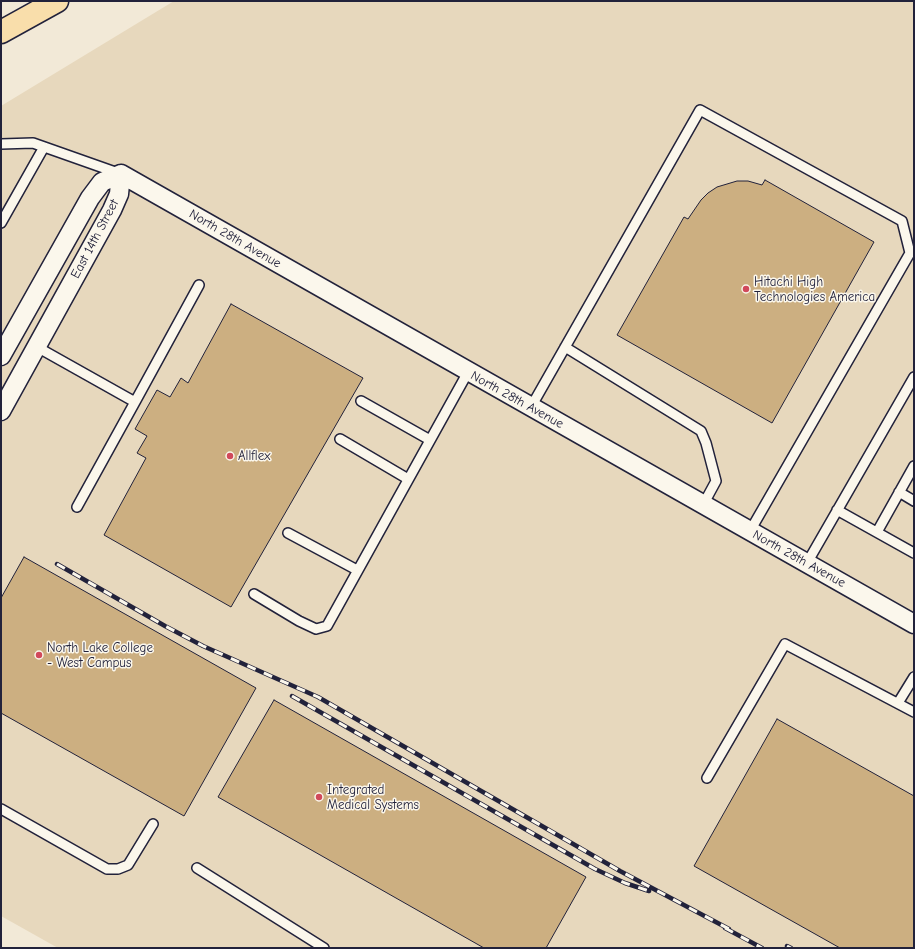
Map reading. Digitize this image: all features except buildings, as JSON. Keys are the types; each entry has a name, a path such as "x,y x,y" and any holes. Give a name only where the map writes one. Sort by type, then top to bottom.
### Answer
{"highway":[{"path":"1,32 57,1"}],"street":[{"name":"East 14th Street","path":"1,356 90,198 102,182 121,174 119,194 112,210 1,411"},
{"name":"North 28th Avenue","path":"121,174 914,624"}],"lane":[{"path":"530,407 700,110 902,221 910,253 750,531"},
{"path":"1,144 33,143 121,174"},
{"path":"1,223 44,147"},
{"path":"77,508 199,285"},
{"path":"37,347 135,402"},
{"path":"565,347 701,431 706,443 716,481 703,505"},
{"path":"254,594 299,621 316,629 327,626 468,372"},
{"path":"807,563 914,377"},
{"path":"361,401 430,440"},
{"path":"340,439 408,479"},
{"path":"877,532 914,466"},
{"path":"899,492 914,501"},
{"path":"837,510 914,553"},
{"path":"288,533 357,570"},
{"path":"707,778 785,644 914,712"},
{"path":"898,704 914,677"},
{"path":"1,809 107,869 118,869 128,865 153,824"},
{"path":"197,868 324,948"}],"shaded area":[{"path":"174,1 914,1 914,948 58,948 1,916 1,106"}],"railway":[{"path":"57,564 203,646 318,697 620,871 729,929"},
{"path":"292,696 595,869 625,883 649,891"},
{"path":"725,928 762,948"},
{"path":"787,946 791,948"}],"place":[{"name":"Hitachi High Technologies America","path":"746,289"},
{"name":"Allflex","path":"230,456"},
{"name":"North Lake College - West Campus","path":"39,655"},
{"name":"Integrated Medical Systems","path":"319,797"}]}
